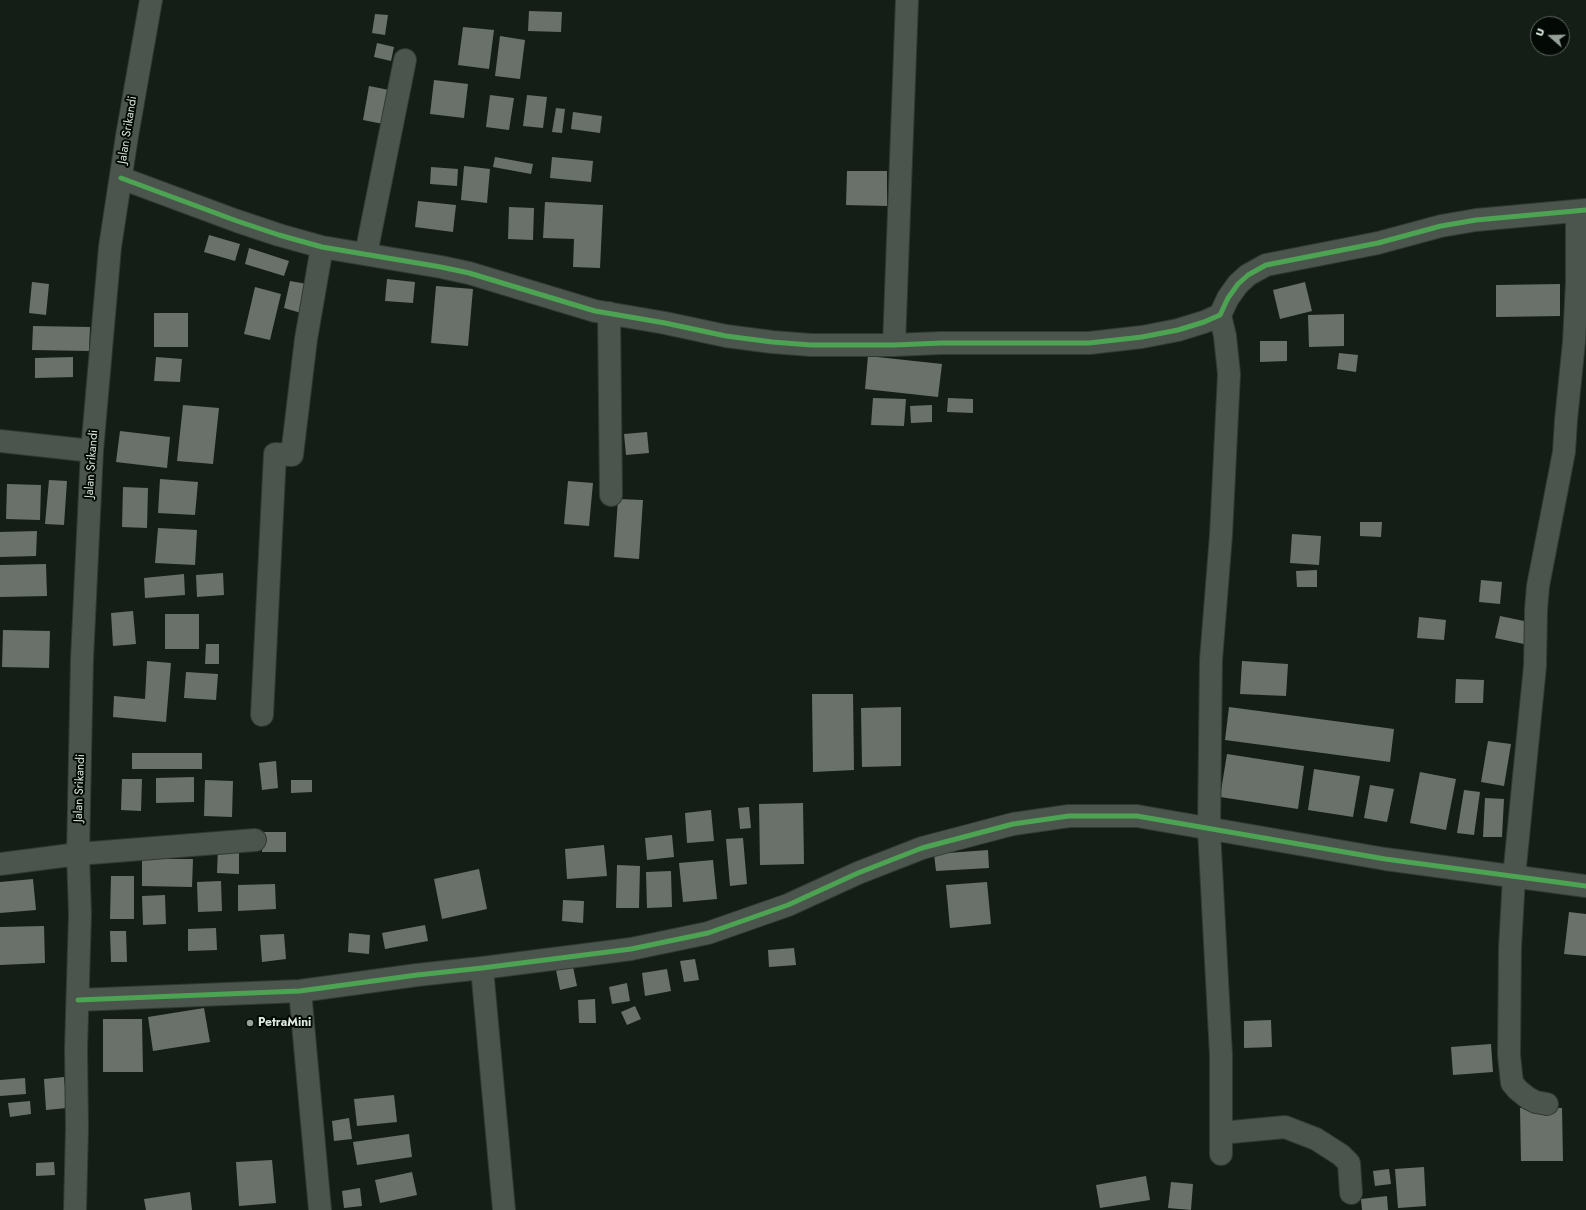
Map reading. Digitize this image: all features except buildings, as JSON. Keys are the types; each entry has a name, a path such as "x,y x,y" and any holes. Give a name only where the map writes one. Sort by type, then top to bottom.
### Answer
{"street":[{"name":"Jalan Srikandi","path":"76,1210 76,1049 80,914 78,854 83,644 92,451 110,247 151,0"},
{"path":"894,346 907,0"},
{"path":"366,254 405,60"},
{"path":"121,178 237,221 322,247 469,273 595,311 726,336 772,342 894,346 941,343 1089,343 1178,330 1204,322 1220,315"},
{"path":"1221,1154 1221,1055 1209,830 1211,660 1221,536 1229,374 1226,336 1220,315 1228,298 1238,284 1248,275 1266,265 1378,243 1440,226 1476,220 1581,210 1577,282 1580,321 1574,342 1564,452 1537,598 1534,666 1514,877 1510,948 1510,1072 1512,1083 1518,1090 1536,1102 1548,1104"},
{"path":"262,715 275,454 292,455 306,339 322,247"},
{"path":"609,313 611,495"},
{"path":"0,441 92,451"},
{"path":"78,1000 300,991 631,949 708,934 788,905 858,873 922,848 1013,824 1069,816 1137,816 1209,830 1320,846 1385,859 1586,886"},
{"path":"0,864 78,854 255,840"},
{"path":"482,968 504,1210"},
{"path":"300,991 320,1210"},
{"path":"1221,1133 1284,1127 1316,1139 1341,1155 1349,1163 1351,1193"}],"cycle path":[{"path":"121,178 237,221 322,247 469,273 595,311 665,323 726,336 811,345 1089,343 1142,337 1178,330 1204,322 1220,315 1228,298 1238,284 1248,275 1266,265 1378,243 1441,226 1476,220 1586,210"},
{"path":"78,1000 300,991 631,949 708,933 788,905 858,873 922,848 1013,824 1069,816 1137,816 1385,859 1586,886"}],"place":[{"name":"PetraMini","path":"250,1023"}]}
